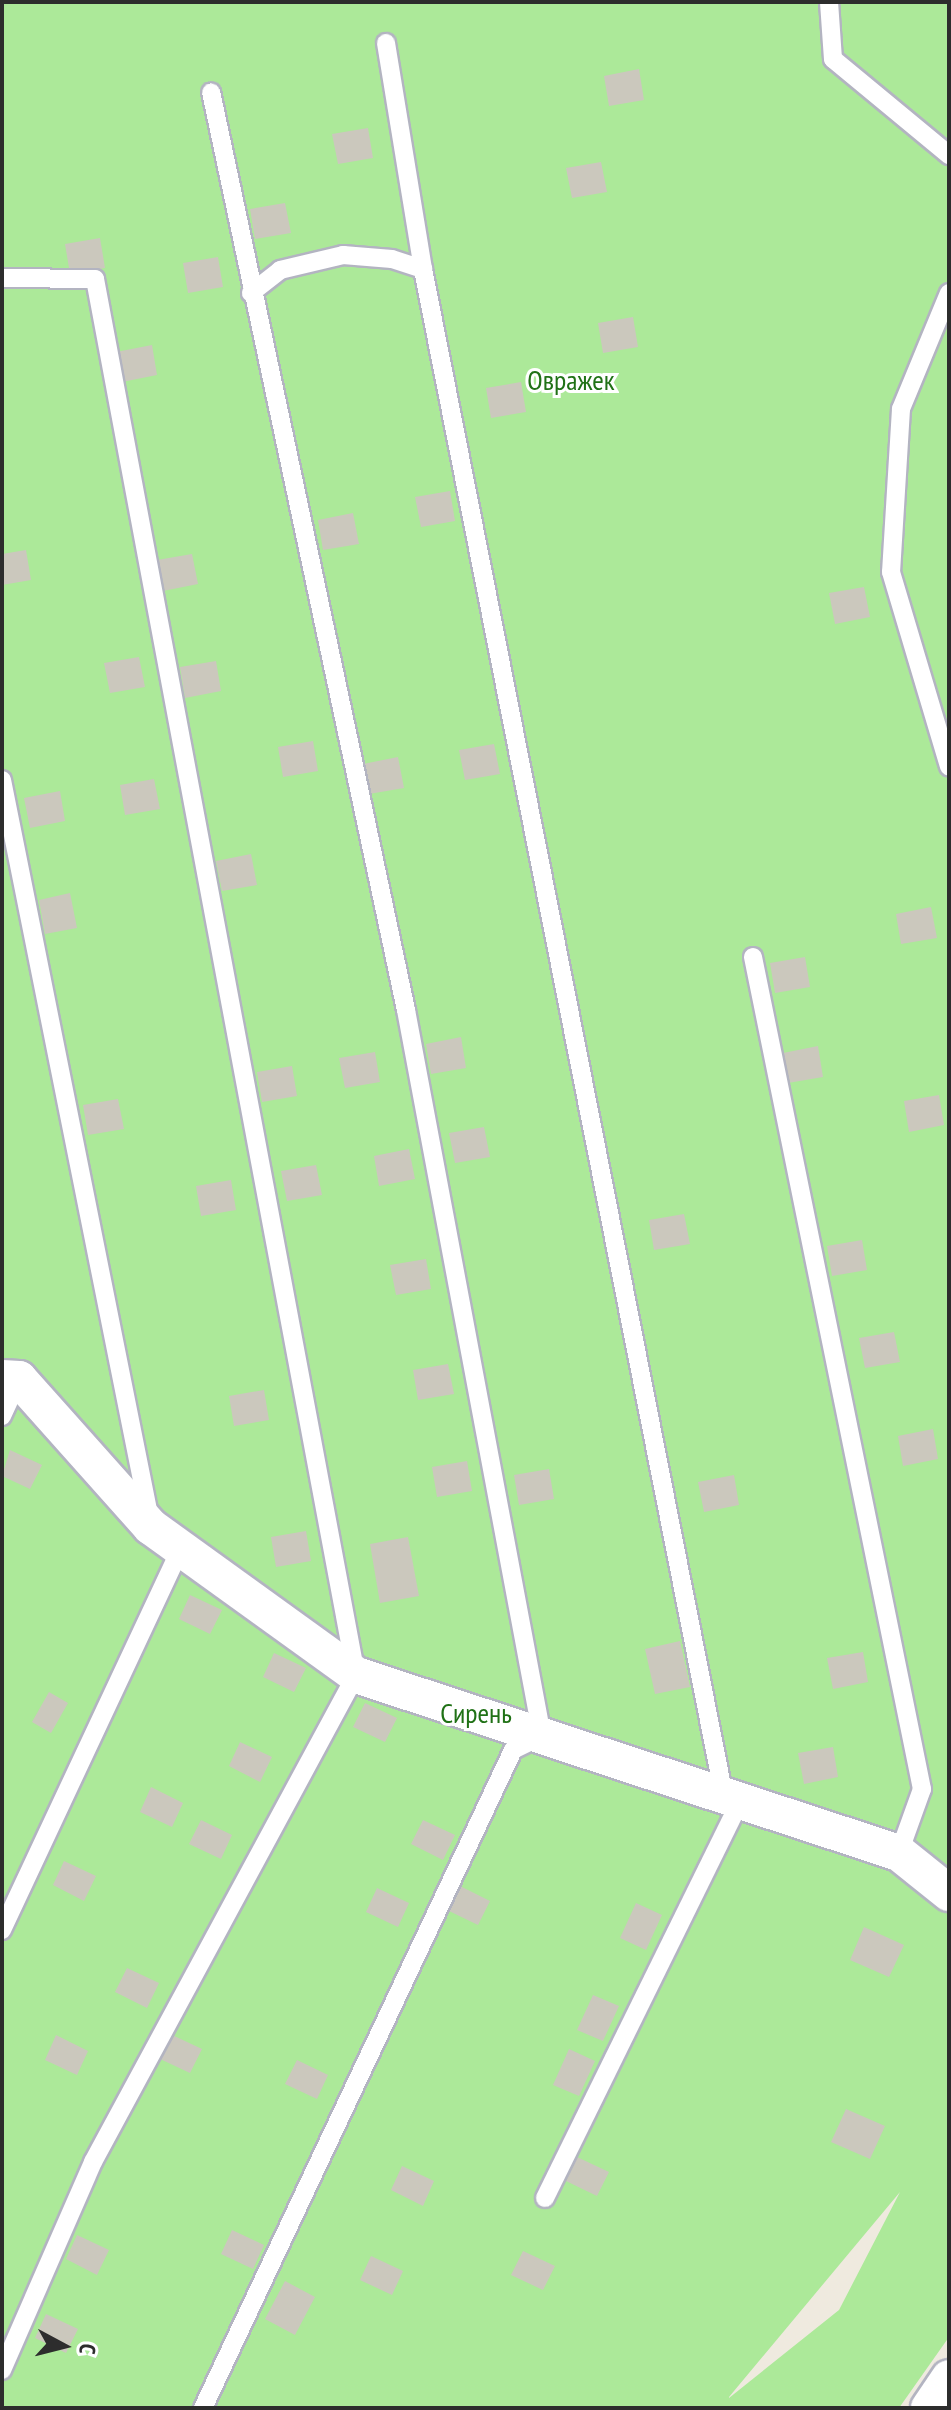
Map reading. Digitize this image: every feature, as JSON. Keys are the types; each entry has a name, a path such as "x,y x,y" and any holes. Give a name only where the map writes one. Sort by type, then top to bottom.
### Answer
{"street":[{"path":"10,1378 151,1527 356,1675 899,1853 949,1893"},
{"path":"929,2408 949,2378"}],"lane":[{"path":"829,2 833,59 949,155"},
{"path":"386,43 423,269 732,1798 545,2198"},
{"path":"203,2408 513,1750 542,1736 406,1010 251,293 211,92"},
{"path":"251,293 280,270 343,255 392,259 423,269"},
{"path":"2,278 95,279 356,1675 93,2162 2,2370"},
{"path":"949,293 901,409 891,572 949,767"},
{"path":"2,780 151,1527"},
{"path":"753,957 922,1789 899,1853"},
{"path":"2,1416 10,1378"},
{"path":"2,1930 181,1548"}],"green space":[{"name":"Сирень","path":"2,2 949,2 949,2337 899,2408 2,2408","holes":["900,2192 839,2310 729,2398"]}],"building":[{"path":"639,69 644,100 609,106 604,76"},
{"path":"368,128 373,158 338,164 332,134"},
{"path":"601,162 607,192 572,198 566,168"},
{"path":"285,203 291,233 255,239 250,209"},
{"path":"100,238 105,268 70,274 65,244"},
{"path":"218,257 223,287 188,293 183,263"},
{"path":"633,317 638,347 603,353 598,323"},
{"path":"152,345 157,375 122,382 116,352"},
{"path":"521,382 526,412 491,418 486,388"},
{"path":"450,491 455,521 421,527 415,497"},
{"path":"353,513 359,544 323,550 318,520"},
{"path":"26,550 31,580 2,585 2,554"},
{"path":"192,554 198,584 163,591 157,560"},
{"path":"864,587 870,617 835,624 829,593"},
{"path":"139,657 145,687 110,693 104,663"},
{"path":"216,661 221,691 185,698 180,667"},
{"path":"313,741 318,771 283,777 278,747"},
{"path":"494,744 500,774 465,780 459,750"},
{"path":"398,757 404,788 369,794 363,764"},
{"path":"154,779 160,809 125,815 120,785"},
{"path":"60,791 65,821 30,828 24,798"},
{"path":"251,854 257,885 222,891 216,861"},
{"path":"70,893 77,928 45,934 39,900"},
{"path":"931,907 937,938 901,944 896,914"},
{"path":"805,957 810,987 775,993 770,963"},
{"path":"461,1037 466,1068 431,1074 426,1044"},
{"path":"818,1046 823,1077 788,1083 783,1053"},
{"path":"375,1052 380,1082 345,1088 339,1058"},
{"path":"292,1066 297,1096 262,1102 257,1072"},
{"path":"939,1095 944,1125 909,1132 904,1101"},
{"path":"118,1099 124,1129 88,1135 83,1105"},
{"path":"484,1127 490,1157 455,1163 449,1133"},
{"path":"409,1149 415,1179 379,1186 374,1156"},
{"path":"316,1165 322,1195 287,1201 281,1171"},
{"path":"231,1180 236,1210 201,1216 196,1186"},
{"path":"684,1214 690,1244 654,1250 649,1220"},
{"path":"862,1240 867,1270 832,1276 827,1246"},
{"path":"426,1259 431,1289 396,1295 390,1265"},
{"path":"894,1332 900,1362 865,1368 859,1338"},
{"path":"448,1364 454,1394 418,1400 413,1370"},
{"path":"264,1390 269,1420 234,1426 229,1396"},
{"path":"933,1429 938,1459 903,1466 898,1436"},
{"path":"10,1450 42,1465 30,1489 2,1476"},
{"path":"467,1461 472,1491 437,1497 432,1467"},
{"path":"549,1469 554,1499 519,1505 514,1475"},
{"path":"734,1475 739,1505 704,1512 698,1482"},
{"path":"306,1531 311,1561 276,1567 271,1537"},
{"path":"408,1537 419,1596 380,1603 370,1544"},
{"path":"190,1595 222,1610 210,1634 179,1619"},
{"path":"680,1641 690,1687 655,1694 645,1649"},
{"path":"863,1652 868,1682 833,1689 827,1658"},
{"path":"274,1653 306,1668 294,1692 263,1677"},
{"path":"49,1692 68,1703 51,1733 32,1722"},
{"path":"365,1703 397,1718 385,1742 353,1727"},
{"path":"240,1742 272,1757 260,1782 229,1766"},
{"path":"833,1747 838,1777 804,1784 798,1753"},
{"path":"151,1787 183,1803 172,1827 140,1812"},
{"path":"201,1820 232,1835 221,1859 189,1844"},
{"path":"423,1820 455,1835 443,1860 411,1844"},
{"path":"64,1861 96,1876 84,1901 53,1885"},
{"path":"458,1885 490,1901 478,1925 447,1910"},
{"path":"377,1888 409,1903 398,1927 366,1912"},
{"path":"636,1903 662,1915 646,1950 620,1938"},
{"path":"864,1927 904,1945 889,1977 850,1960"},
{"path":"127,1968 159,1983 147,2008 115,1992"},
{"path":"593,1995 619,2006 603,2041 577,2030"},
{"path":"170,2034 202,2049 190,2073 158,2058"},
{"path":"56,2035 88,2051 77,2075 45,2060"},
{"path":"569,2049 595,2061 579,2096 553,2085"},
{"path":"297,2060 328,2075 317,2099 285,2084"},
{"path":"846,2109 885,2126 870,2159 831,2142"},
{"path":"577,2157 609,2172 597,2196 566,2181"},
{"path":"402,2166 434,2181 423,2206 391,2190"},
{"path":"232,2230 264,2245 253,2269 221,2254"},
{"path":"77,2235 109,2250 97,2275 66,2259"},
{"path":"523,2251 555,2266 543,2290 511,2275"},
{"path":"371,2256 403,2271 392,2295 360,2280"},
{"path":"285,2281 315,2297 295,2335 265,2319"},
{"path":"46,2314 78,2329 66,2353 35,2338"}],"park label":[{"name":"Овражек","path":"571,380"}]}
